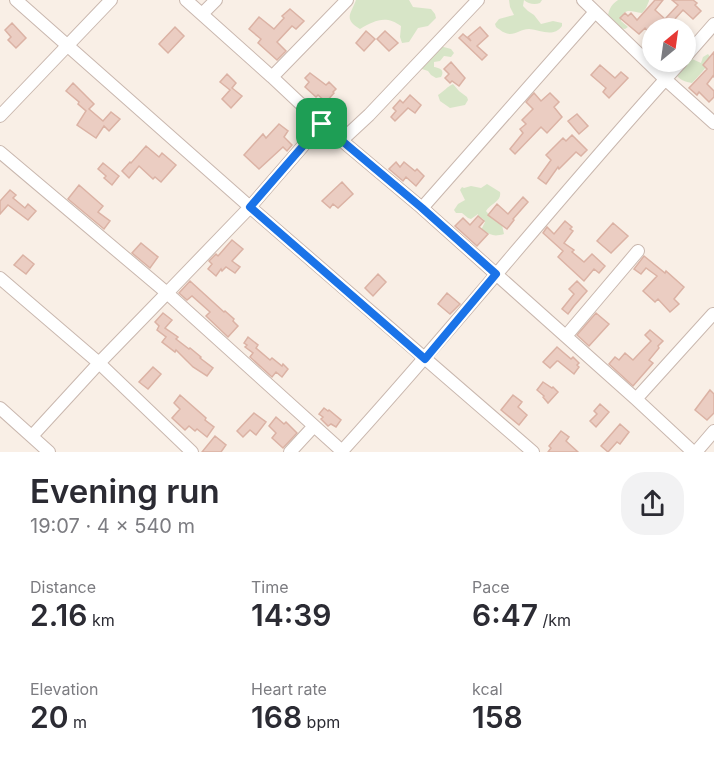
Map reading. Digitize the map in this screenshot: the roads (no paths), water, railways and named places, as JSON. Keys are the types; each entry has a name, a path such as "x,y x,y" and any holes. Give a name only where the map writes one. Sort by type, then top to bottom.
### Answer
{"street":[{"path":"16,0 250,207 533,452"},
{"path":"0,116 111,0"},
{"path":"186,0 322,124 422,208 695,452 714,431"},
{"path":"202,14 216,0"},
{"path":"272,77 347,0"},
{"path":"342,140 369,115 478,0"},
{"path":"583,0 714,123"},
{"path":"422,208 595,12"},
{"path":"696,45 714,24"},
{"path":"3,159 167,294 342,452 672,72"},
{"path":"32,436 99,363 250,207 322,124"},
{"path":"566,336 638,251"},
{"path":"0,278 99,363 192,452"},
{"path":"636,399 712,314"},
{"path":"0,408 49,452"},
{"path":"290,452 314,426"}]}
